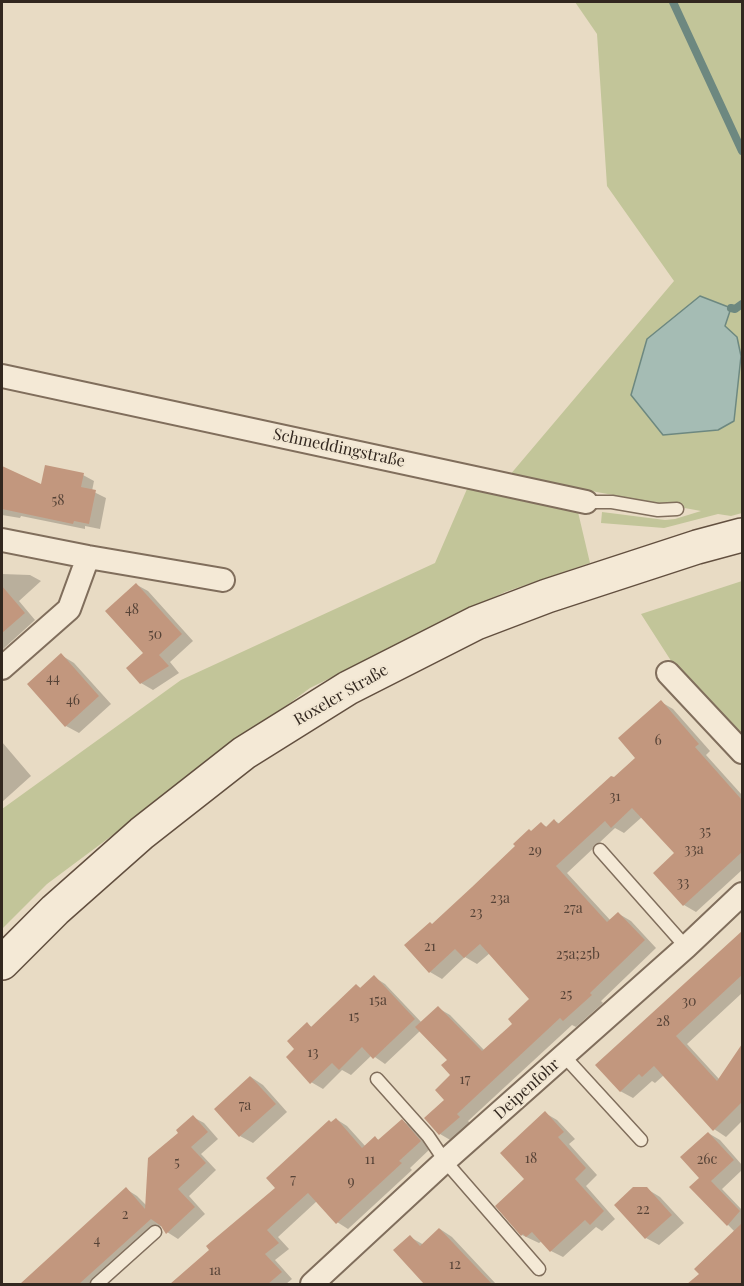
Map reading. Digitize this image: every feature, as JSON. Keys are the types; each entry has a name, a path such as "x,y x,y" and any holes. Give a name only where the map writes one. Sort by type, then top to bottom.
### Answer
{"main road":[{"name":"Roxeler Straße","path":"2,963 55,910 142,832 244,753 348,688 476,623 547,596 697,547 742,536"}],"street":[{"name":"Schmeddingstraße","path":"2,376 586,502"},
{"path":"2,540 224,580"},
{"path":"2,668 69,609 88,557"},
{"path":"668,673 742,752"},
{"name":"Deipenfohr","path":"312,1284 742,894"}],"lane":[{"name":"Schmeddingstraße","path":"586,502 612,502 658,510 677,509"},
{"path":"600,850 686,947"},
{"path":"564,1056 641,1140"},
{"path":"377,1079 428,1136 445,1161 539,1269"},
{"path":"99,1284 155,1232"}],"green space":[{"path":"575,2 742,2 742,513 731,516 718,514 664,528 601,523 602,512 665,520 701,511 509,476 674,281 607,186 597,34","holes":["741,356 734,420 718,429"]},
{"path":"467,489 578,512 590,563 505,592 310,688 47,884 2,929 2,809 181,680 435,563"},
{"path":"742,581 742,737 675,667 641,614"}],"water":[{"path":"700,296 731,308 725,326 737,337 741,356 734,421 718,430 663,435 631,395 647,339"}],"building":[{"path":"45,465 84,473 81,487 96,490 89,524 74,521 73,524 2,509 2,466 41,484"},
{"path":"136,583 182,634 159,655 169,666 140,684 126,668 143,653 105,611"},
{"path":"2,586 25,613 2,633"},
{"path":"61,653 99,696 65,727 27,684"},
{"path":"661,700 699,744 695,747 742,800 742,852 683,906 653,873 674,853 632,808 611,828 605,821 556,866 607,922 618,912 645,940 590,993 592,995 563,1021 560,1018 457,1114 460,1117 439,1135 424,1118 444,1100 435,1090 450,1075 441,1065 447,1060 415,1027 438,1006 482,1051 512,1024 508,1019 529,999 480,944 464,958 455,949 429,973 404,945 430,922 432,924 472,887 515,846 513,844 529,829 531,831 541,822 546,827 554,819 558,824 611,776 614,777 635,758 618,738"},
{"path":"742,931 742,975 676,1036 717,1081 742,1044 742,1102 713,1131 654,1066 642,1077 639,1074 620,1092 595,1065"},
{"path":"374,975 415,1019 373,1059 362,1047 339,1070 332,1063 310,1084 286,1057 294,1049 287,1041 307,1022 311,1027 356,984 360,988"},
{"path":"250,1076 276,1104 239,1137 214,1109"},
{"path":"545,1111 564,1132 558,1137 586,1168 575,1179 604,1211 590,1225 585,1220 550,1252 532,1232 526,1237 523,1234 521,1236 495,1206 524,1179 500,1153"},
{"path":"193,1115 208,1132 191,1147 206,1163 178,1189 195,1207 166,1234 161,1226 151,1219 79,1284 20,1284 126,1187 145,1209 148,1158 178,1133 176,1130"},
{"path":"336,1118 362,1148 375,1136 378,1140 402,1119 421,1141 399,1161 402,1163 336,1224 308,1193 267,1230 279,1243 265,1254 282,1272 268,1284 170,1284 209,1250 206,1246 275,1188 266,1178 329,1120 331,1122"},
{"path":"708,1132 734,1160 711,1181 740,1211 727,1226 689,1187 699,1178 680,1157"},
{"path":"633,1187 647,1187 672,1215 645,1239 614,1205"},
{"path":"742,1223 742,1284 687,1284 699,1274 694,1269"},
{"path":"439,1228 492,1284 424,1284 393,1250 410,1235 420,1246"}],"waterway":[{"path":"673,2 742,151"},
{"path":"731,308 735,309 742,304"}]}
